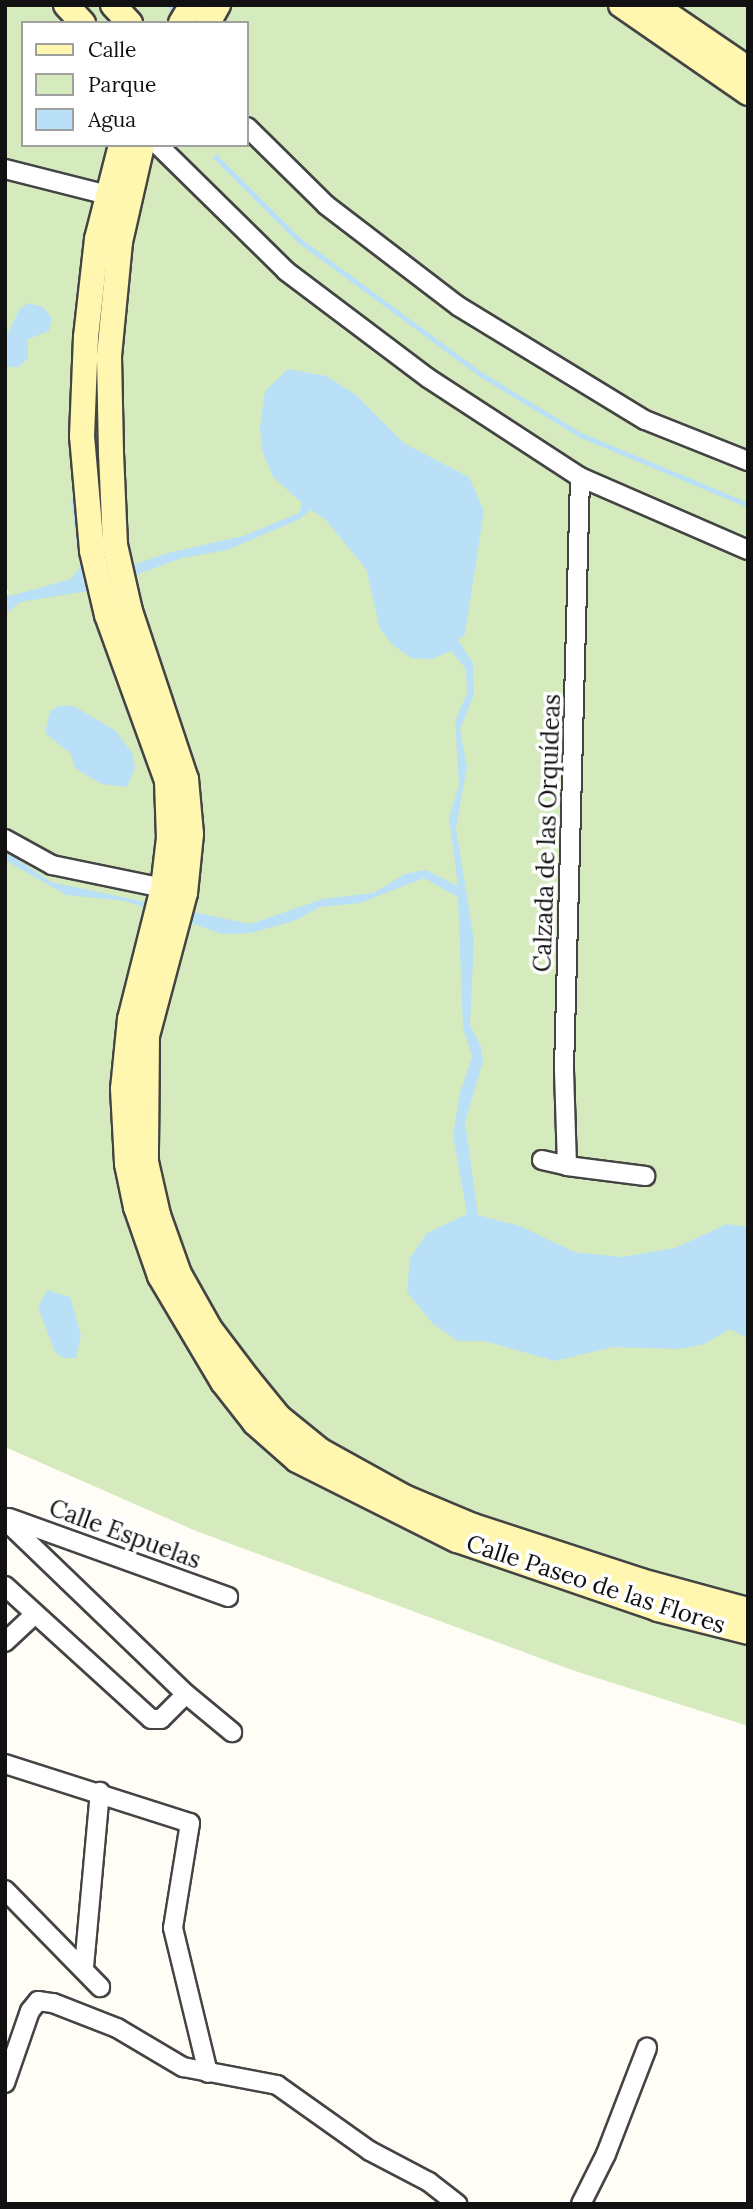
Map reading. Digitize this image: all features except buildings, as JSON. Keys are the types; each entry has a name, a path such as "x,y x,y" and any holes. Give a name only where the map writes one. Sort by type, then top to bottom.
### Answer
{"street":[{"path":"66,5 81,21"},
{"path":"113,5 128,21"},
{"path":"182,21 192,5"},
{"path":"209,21 218,5"},
{"path":"621,5 748,93"},
{"path":"654,5 748,69"},
{"path":"248,128 326,205 458,306 645,420 748,461"},
{"name":"Calle Paseo de las Flores","path":"120,147 97,239 82,436 119,613 167,781 175,878 161,936 147,1036 144,1147 162,1227 179,1274 210,1329 279,1417 321,1451 404,1497 554,1565 748,1632"},
{"name":"Calle Paseo de las Flores","path":"104,548 110,388 120,242 142,147"},
{"path":"160,147 286,271 428,378 580,477 748,550"},
{"path":"5,169 108,195"},
{"path":"84,386 110,388"},
{"name":"Calzada de las Orquídeas","path":"567,1166 564,1069 580,477"},
{"path":"5,839 52,865 175,878"},
{"path":"542,1160 645,1176"},
{"path":"5,1519 186,1694 232,1732"},
{"name":"Calle Espuelas","path":"5,1519 228,1597"},
{"name":"Calle Paseo de las Flores","path":"554,1565 748,1611"},
{"path":"5,1586 151,1719 161,1719 186,1694"},
{"path":"5,1642 34,1615"},
{"path":"5,1764 100,1792 190,1823 173,1928 208,2073"},
{"path":"84,1967 100,1792"},
{"path":"5,1890 84,1967 100,1987"},
{"path":"5,2083 30,2011 38,2001 117,2028 183,2067 277,2085 369,2151 429,2182 457,2204"},
{"path":"581,2204 606,2154 647,2048"}],"green space":[{"path":"5,5 748,5 748,1726 572,1670 196,1531 5,1447 5,597 9,592 5,586"}],"water":[{"path":"28,303 43,307 52,318 49,331 28,339 28,358 19,367 9,367 5,364 5,340 19,310"},
{"path":"288,369 326,376 355,394 405,444 469,477 484,511 465,634 458,640 473,663 474,695 460,729 467,767 456,828 474,940 470,1025 481,1046 483,1062 465,1122 478,1215 520,1226 574,1252 621,1257 675,1248 727,1224 748,1227 748,1345 745,1337 730,1329 704,1344 680,1349 613,1347 555,1361 484,1341 458,1341 433,1324 407,1292 410,1258 427,1233 467,1214 453,1135 460,1092 472,1057 463,1028 458,897 424,878 360,903 320,907 294,921 250,933 223,934 125,901 66,895 5,860 5,851 51,882 250,924 323,899 373,893 405,874 426,870 458,886 449,818 459,785 455,721 467,693 466,669 451,651 431,659 411,658 393,645 380,629 366,569 324,518 310,510 298,520 227,550 182,558 94,590 20,602 5,615 6,597 71,579 80,567 71,499 81,501 89,571 81,582 168,553 243,536 299,513 302,503 273,477 262,451 260,427 265,391"},
{"path":"59,706 74,706 116,731 132,753 135,768 127,787 101,784 75,768 71,754 45,733 50,711"},
{"path":"47,1290 70,1297 81,1335 76,1358 63,1358 55,1352 38,1307"}],"waterway":[{"path":"170,5 172,9"},
{"path":"216,157 299,240 482,375 581,435 748,505"}]}
